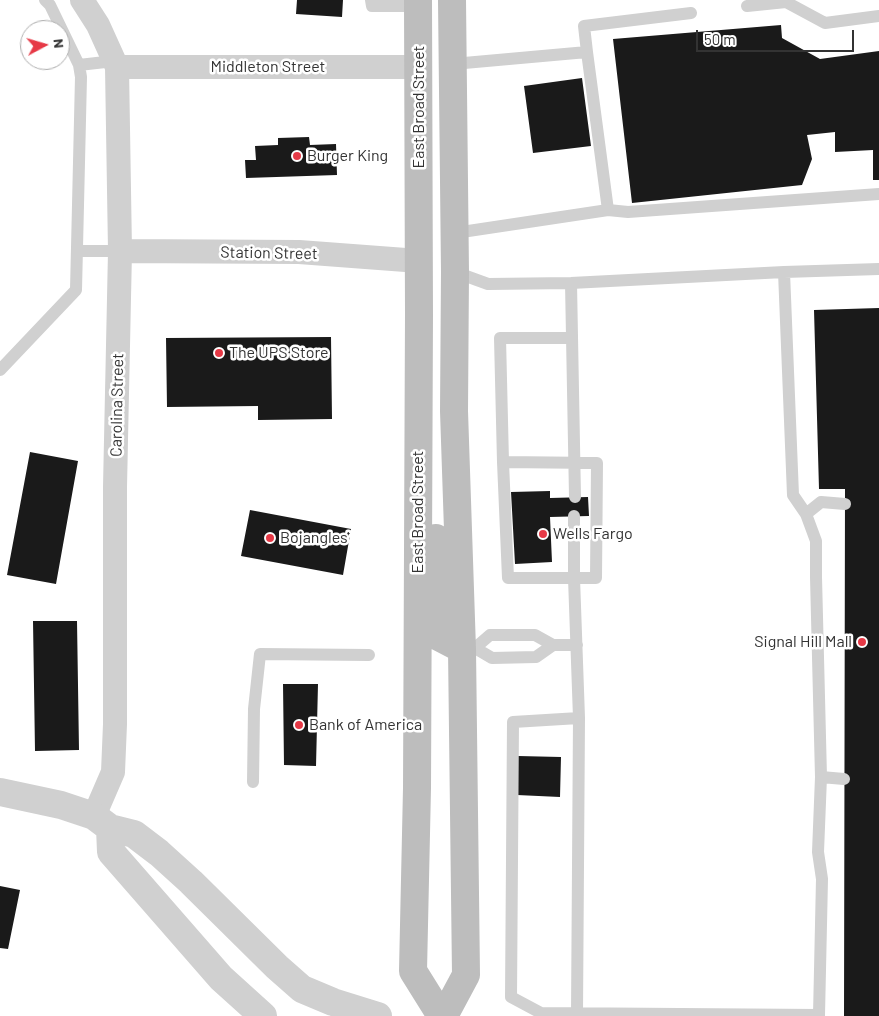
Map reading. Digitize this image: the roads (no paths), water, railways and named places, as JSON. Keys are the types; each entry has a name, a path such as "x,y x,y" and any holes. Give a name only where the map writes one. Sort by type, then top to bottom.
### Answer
{"main road":[{"name":"East Broad Street","path":"418,3 417,788 413,971 442,1016 466,976 468,649 454,411 455,233 452,0"},
{"path":"419,261 455,272"},
{"path":"418,402 434,415 438,636 468,649"}],"street":[{"name":"Carolina Street","path":"82,0 98,25 115,64 120,251 115,497 115,724 112,772 102,822"},
{"name":"Middleton Street","path":"115,64 419,68"},
{"name":"Station Street","path":"120,251 299,252 419,261"},
{"path":"0,792 61,805 134,834 204,895 277,968 302,989 333,1002 378,1016"},
{"path":"102,822 111,852 221,978 263,1016"}],"lane":[{"path":"0,370 76,290 80,65 50,5 44,0"},
{"path":"371,0 372,6 418,3"},
{"path":"747,6 786,2 825,23 879,16"},
{"path":"608,210 584,26 691,13"},
{"path":"453,64 587,52"},
{"path":"80,65 115,64"},
{"path":"455,233 608,210 628,212 879,194"},
{"path":"77,251 120,251"},
{"path":"455,272 488,284 572,283 879,269"},
{"path":"579,718 513,722 511,997 541,1013 819,1015 822,879 818,852 821,777 816,541 806,514 793,495 784,272"},
{"path":"572,283 575,497"},
{"path":"503,462 598,463 596,578 508,578 503,462 500,338 572,338"},
{"path":"806,514 821,502 845,504"},
{"path":"574,516 574,578 579,718 577,1013"},
{"path":"468,649 490,635 535,635 553,645 577,645"},
{"path":"468,649 492,658 536,657 553,645"},
{"path":"253,782 254,709 260,654 369,655"},
{"path":"821,777 844,779"}],"place":[{"name":"Burger King","path":"297,156"},
{"name":"The UPS Store","path":"219,353"},
{"name":"Wells Fargo","path":"543,534"},
{"name":"Bojangles'","path":"270,538"},
{"name":"Signal Hill Mall","path":"862,642"},
{"name":"Bank of America","path":"299,725"}]}
